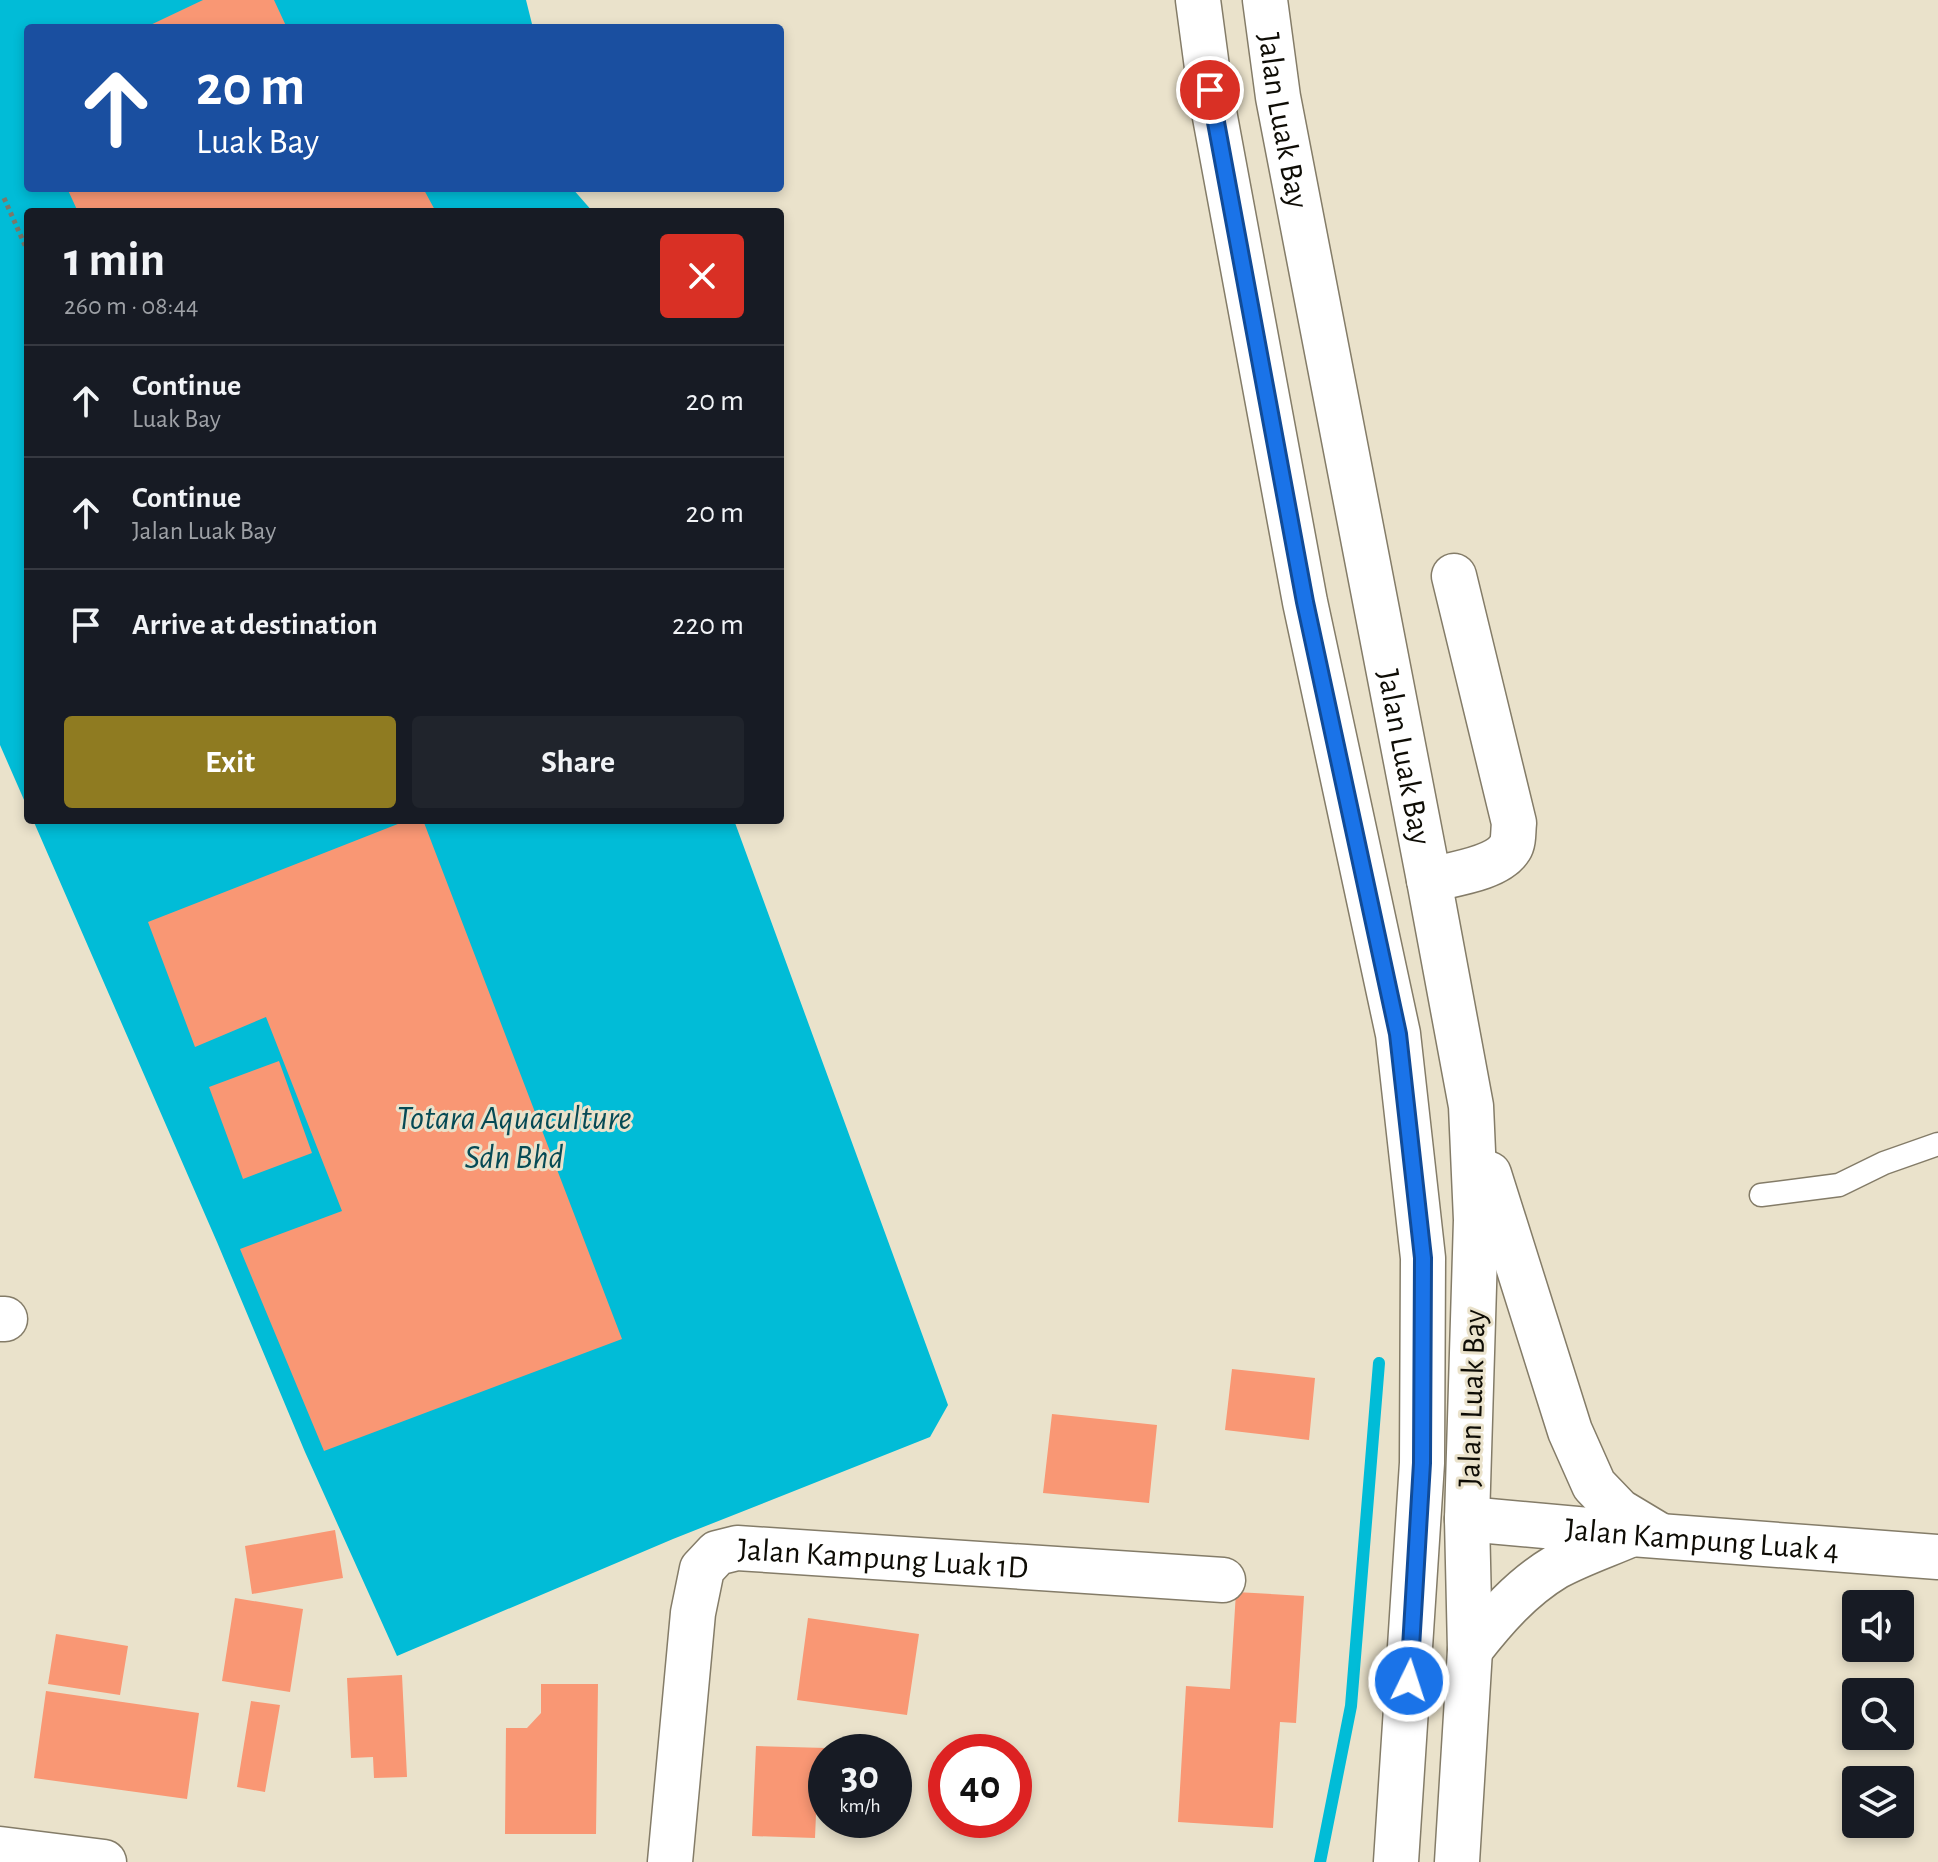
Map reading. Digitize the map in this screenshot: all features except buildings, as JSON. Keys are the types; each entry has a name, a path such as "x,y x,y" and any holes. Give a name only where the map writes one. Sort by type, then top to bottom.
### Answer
{"street":[{"name":"Jalan Luak Bay","path":"1198,0 1210,90 1305,602 1398,1034 1423,1258 1422,1463 1417,1560"},
{"name":"Jalan Luak Bay","path":"1265,0 1278,97 1471,1106 1476,1220 1467,1519 1470,1650"},
{"path":"1429,880 1499,860 1512,846 1514,823 1454,576"},
{"path":"1457,1862 1470,1650 1496,1616 1523,1591 1557,1567 1646,1535 1594,1485 1570,1431 1490,1181 1471,1106"},
{"path":"1396,1862 1417,1560 1442,1536 1467,1519 1441,1494 1422,1463"},
{"name":"Jalan Kampung Luak 4","path":"1467,1519 1938,1557"},
{"name":"Jalan Kampung Luak 1D","path":"670,1862 693,1613 702,1569 717,1553 737,1548 1223,1580"},
{"path":"0,1849 104,1862"}],"lane":[{"path":"1761,1195 1839,1185 1884,1163 1938,1144"}],"path":[{"path":"4,198 24,243"}],"water":[{"path":"0,0 526,0 532,24 24,24 24,192 576,192 590,208 24,208 24,800 0,745"},
{"name":"Totara Aquaculture Sdn Bhd","path":"35,824 735,824 948,1405 930,1437 673,1539 397,1656 305,1452"}],"waterway":[{"path":"1320,1862 1351,1706 1379,1363"}],"route":[{"path":"1210,90 1305,602 1398,1034 1423,1258 1422,1463 1409,1681"}]}
